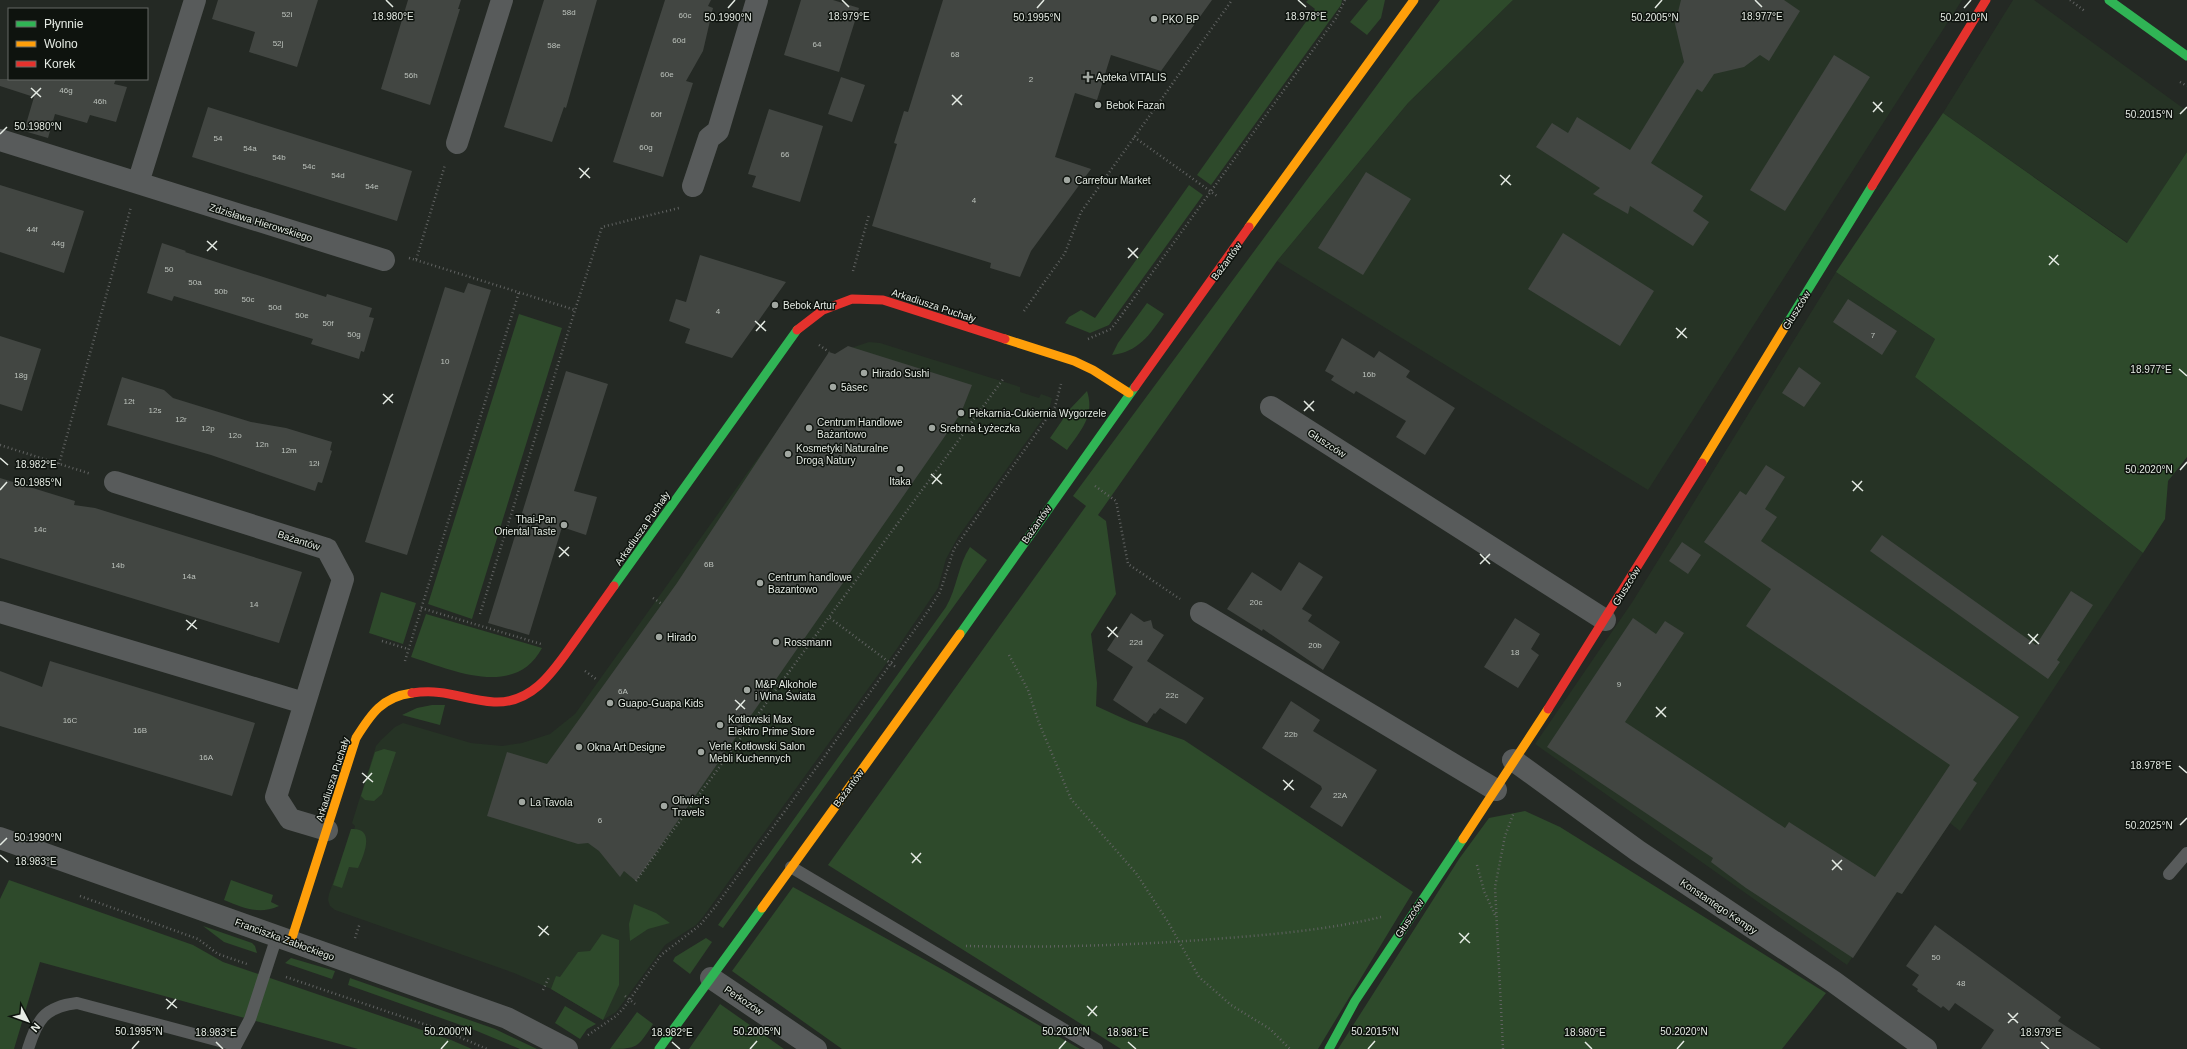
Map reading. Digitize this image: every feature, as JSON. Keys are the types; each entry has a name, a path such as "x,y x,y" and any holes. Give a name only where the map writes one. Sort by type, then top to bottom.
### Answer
{"street":[{"path":"138,183 194,0"},
{"path":"457,143 502,0"},
{"path":"693,186 709,138 718,131 757,0"},
{"name":"Bażantów","path":"659,1049 974,613 1129,393 1414,0"},
{"name":"Głuszców","path":"1329,1049 1355,1001 1496,790 1513,760 1605,620 1986,0"},
{"path":"2109,0 2187,56"},
{"name":"Zdzisława Hierowskiego","path":"0,140 384,260"},
{"name":"Arkadiusza Puchały","path":"284,939 327,830 356,738 368,717 388,701 410,692 437,690 486,702 509,701 530,693 549,676 798,329 823,310 852,299 883,300 1074,361 1093,370 1129,393"},
{"name":"Głuszców","path":"1272,407 1605,620"},
{"name":"Bażantów","path":"115,482 328,549 343,580 276,797 290,819 327,830"},
{"path":"0,612 304,703"},
{"path":"1201,613 1496,790"},
{"name":"Konstantego Kempy","path":"1513,760 1638,850 1834,982 1926,1049"},
{"name":"Franciszka Zabłockiego","path":"0,838 507,1018 566,1049"},
{"name":"Perkozów","path":"711,978 816,1049"}],"lane":[{"path":"2169,874 2187,853"},
{"path":"791,867 1097,1049"},
{"path":"28,1049 35,1026 41,1019 57,1007 76,1003 234,1047 250,1019 266,970 284,939"}],"path":[{"path":"1024,311 1065,253 1081,212 1232,0"},
{"path":"1086,340 1111,329 1336,18 1345,0"},
{"path":"1134,137 1217,196"},
{"path":"416,260 445,165 457,143"},
{"path":"59,464 138,183"},
{"path":"480,614 602,227 687,206 693,186"},
{"path":"853,271 869,215"},
{"path":"384,260 393,254 416,260 575,310"},
{"path":"405,660 518,292"},
{"path":"636,882 780,687 1004,378"},
{"path":"586,1038 590,1032 616,1016 661,955 700,925 715,907 891,663 940,592 954,549 1055,407 1061,385"},
{"path":"0,445 115,482"},
{"path":"1073,471 1116,501 1128,564 1201,613"},
{"path":"653,598 662,604"},
{"path":"421,608 544,645"},
{"path":"830,618 897,668"},
{"path":"382,641 408,649"},
{"path":"1009,655 1028,690 1039,723 1071,798 1136,873 1199,977 1231,1006 1270,1029 1290,1049"},
{"path":"770,680 780,687"},
{"path":"1503,1049 1495,887 1505,836 1515,806"},
{"path":"1472,824 1476,859 1481,879 1488,902 1496,915"},
{"path":"77,895 198,939 226,958 266,970 450,1033 487,1049"},
{"path":"960,946 1015,947 1179,942 1283,933 1359,922 1416,908"},
{"path":"355,940 360,923"},
{"path":"543,990 549,978"},
{"path":"625,996 635,1004"}],"shaded area":[{"path":"1513,0 1962,0 1648,490 1277,261 1408,103"},
{"path":"2013,0 2034,0 2187,111 2187,152 2128,243 1943,113"},
{"path":"1836,272 1935,339 1915,377 2143,553 1960,831 1950,823 1902,894 1897,892 1847,965 1535,744 1633,601"},
{"path":"869,342 880,343 1020,387 1020,392 1039,398 1041,394 1052,398 1049,410 958,537 946,559 938,588 896,650 703,917 696,925 665,945 616,1012 603,1020 551,989 514,973 335,910 330,906 328,900 329,894 344,851 347,850 354,830 355,826 352,823 376,746 381,740 395,727 403,723 471,743 502,746 522,743 550,734 575,714 825,364 842,351"}],"green space":[{"path":"1308,0 1342,0 1341,5 1211,185 1197,175 1315,9 1306,2"},
{"path":"1368,0 1385,0 1381,18 1367,35 1350,22"},
{"path":"1440,0 1513,0 1408,103 1277,261 1098,515 1106,521 1116,594 1091,634 1097,683 1096,706 1131,722 1184,740 1413,892 1318,1049 1121,1049 828,865 1086,506 1073,496"},
{"path":"1943,113 2127,243 2187,152 2187,457 2168,481 2165,519 2143,553 1915,377 1935,339 1836,272"},
{"path":"1189,185 1203,195 1109,325 1090,333 1065,323 1069,317 1081,310 1095,318"},
{"path":"1147,303 1164,314 1154,329 1136,346 1121,353 1112,355 1118,343"},
{"path":"519,314 562,328 472,619 428,604"},
{"path":"1087,391 1089,400 1088,415 1082,429 1067,450 1050,438 1070,409"},
{"path":"970,547 987,560 723,928 718,925 946,607 953,592 963,561"},
{"path":"381,592 416,603 403,644 369,633"},
{"path":"426,614 542,648 530,664 516,673 499,677 463,673 445,668 411,657"},
{"path":"432,705 445,705 440,725 402,715 417,708"},
{"path":"384,749 396,752 382,794 374,801 365,800 361,796 375,752"},
{"path":"1525,811 1560,827 1826,993 1782,1049 1338,1049 1459,859 1489,818"},
{"path":"351,829 363,832 366,837 366,843 358,868 349,867 342,888 333,885"},
{"path":"9,880 193,945 223,962 451,1040 472,1049 358,1049 40,962 14,1049 0,1049 0,899"},
{"path":"231,880 273,895 271,902 279,906 271,909 258,910 245,908 224,900"},
{"path":"793,887 947,972 1080,1049 842,1049 732,971"},
{"path":"634,904 656,913 670,923 648,929 630,941 629,924"},
{"path":"203,926 252,943 255,946 257,953 224,942"},
{"path":"602,934 619,940 619,985 603,1020 551,989 556,976 560,977 578,952 590,951"},
{"path":"706,938 712,942 690,974 673,961 675,957"},
{"path":"291,958 335,971 332,979 285,963"},
{"path":"350,978 495,1029 537,1049 520,1049 472,1029 348,985"},
{"path":"720,1004 784,1049 689,1049"},
{"path":"565,1006 596,1024 587,1029 580,1039 555,1023"},
{"path":"637,1012 653,1024 644,1038 632,1047 610,1049"}],"building":[{"path":"218,0 318,0 297,67 249,52 255,32 212,19"},
{"path":"408,0 461,0 458,9 460,9 430,105 381,89"},
{"path":"544,0 597,0 566,108 564,107 552,142 504,127"},
{"path":"665,0 711,0 708,6 713,8 703,51 686,81 693,83 663,177 613,162"},
{"path":"801,0 833,0 859,8 839,72 784,55"},
{"path":"943,0 1212,0 1161,71 1111,55 1097,100 1075,93 1055,157 1091,169 1031,251 1020,277 990,268 991,263 872,226 897,144 894,143 904,111 908,112"},
{"path":"1681,0 1784,0 1800,11 1769,61 1760,55 1744,67 1714,74 1702,92 1697,89 1651,163 1703,196 1693,211 1709,222 1693,246 1630,206 1628,214 1593,194 1600,188 1536,147 1552,123 1568,133 1577,117 1630,150 1684,62 1675,24"},
{"path":"1834,55 1870,77 1785,211 1750,190"},
{"path":"841,77 865,85 852,122 828,114"},
{"path":"0,79 8,79 116,80 114,84 127,87 116,122 90,115 87,123 55,114 48,138 24,131 34,97 0,86"},
{"path":"208,107 412,171 397,221 192,157"},
{"path":"769,109 823,126 800,202 752,187 756,176 748,174"},
{"path":"1366,172 1411,199 1363,275 1318,248"},
{"path":"0,185 84,211 64,273 0,252"},
{"path":"1563,233 1654,291 1620,346 1528,289"},
{"path":"162,243 186,251 185,252 326,297 327,294 372,308 369,317 374,318 364,352 361,351 359,359 311,344 313,339 174,296 172,301 147,293"},
{"path":"700,255 786,282 732,358 685,343 690,329 669,321 676,299 686,302"},
{"path":"468,283 491,290 407,555 365,542 445,287 464,293"},
{"path":"1848,299 1897,331 1882,355 1833,322"},
{"path":"0,336 41,349 22,411 0,404"},
{"path":"1342,338 1374,358 1379,351 1410,371 1406,377 1455,408 1425,455 1396,437 1406,421 1356,391 1354,394 1331,380 1334,376 1325,371"},
{"name":"Centrum handlowe Bazantowo","path":"848,346 972,385 961,413 636,881 624,871 620,877 599,851 588,843 578,844 487,816 507,752 547,764 677,583 829,352 835,354"},
{"path":"1799,367 1821,383 1804,407 1782,393"},
{"path":"566,371 608,384 574,491 597,497 586,535 562,527 529,635 488,623"},
{"path":"122,377 164,390 173,398 251,422 286,428 332,442 330,450 332,451 322,483 318,482 315,491 211,455 107,425"},
{"path":"1766,465 1785,477 1765,509 1777,517 1761,541 2019,717 1973,780 1977,783 1902,894 1897,892 1853,958 1746,888 1711,862 1713,858 1547,747 1633,618 1656,634 1665,621 1684,633 1625,722 1785,828 1789,822 1875,877 1950,765 1746,626 1771,589 1704,542 1740,491 1746,495"},
{"path":"0,478 75,501 74,505 95,508 302,572 279,643 0,558"},
{"path":"1882,535 2036,645 2071,591 2093,605 2057,660 2060,662 2048,679 1870,551"},
{"path":"1682,542 1701,555 1688,574 1669,561"},
{"path":"1299,562 1323,577 1302,609 1312,615 1308,621 1340,642 1323,670 1263,629 1262,631 1227,609 1252,572 1281,591"},
{"path":"1131,613 1144,622 1151,620 1153,628 1164,635 1147,661 1204,698 1186,724 1160,708 1155,714 1154,713 1147,723 1113,700 1133,667 1107,650"},
{"path":"1515,618 1540,634 1531,649 1539,655 1518,688 1484,667"},
{"path":"50,661 255,723 232,796 0,726 0,671 42,687"},
{"path":"1291,701 1320,720 1313,731 1377,770 1342,827 1310,807 1322,789 1321,786 1262,748"},
{"path":"1935,925 2061,1017 2058,1021 2101,1049 1981,1049 1994,1030 1955,1003 1949,1011 1943,1006 1941,1008 1917,991 1918,989 1912,985 1919,975 1906,966"}],"traffic: fast":[{"path":"2109,0 2187,56"},
{"path":"1785,327 1872,186"},
{"path":"614,586 797,330"},
{"path":"960,634 1135,387"},
{"path":"1329,1049 1355,1001 1463,839"},
{"path":"659,1049 762,908"}],"traffic: slow":[{"path":"1249,227 1414,0"},
{"path":"1702,463 1785,327"},
{"path":"1005,339 1074,361 1093,370 1129,393"},
{"path":"762,908 960,634"},
{"path":"291,941 356,738 372,714 378,708 393,698 412,693"},
{"path":"1463,839 1548,709"}],"traffic: jam":[{"path":"1872,186 1986,0"},
{"path":"1135,387 1249,227"},
{"path":"797,330 823,310 852,299 883,300 1005,339"},
{"path":"1548,709 1702,463"},
{"path":"412,693 445,693 494,702 508,701 521,697 543,682 552,672 614,586"}],"place":[{"name":"PKO BP","path":"1154,19"},
{"name":"Apteka VITALIS","path":"1088,77"},
{"name":"Bebok Fazan","path":"1098,105"},
{"name":"Carrefour Market","path":"1067,180"},
{"name":"Bebok Artur","path":"775,305"},
{"name":"Hirado Sushi","path":"864,373"},
{"name":"5àsec","path":"833,387"},
{"name":"Piekarnia-Cukiernia Wygorzele","path":"961,413"},
{"name":"Centrum Handlowe Bażantowo","path":"809,428"},
{"name":"Srebrna Łyżeczka","path":"932,428"},
{"name":"Kosmetyki Naturalne Drogą Natury","path":"788,454"},
{"name":"Itaka","path":"900,469"},
{"name":"Thai-Pan Oriental Taste","path":"564,525"},
{"name":"Centrum handlowe Bazantowo","path":"760,583"},
{"name":"Hirado","path":"659,637"},
{"name":"Rossmann","path":"776,642"},
{"name":"M&P Alkohole i Wina Świata","path":"747,690"},
{"name":"Guapo-Guapa Kids","path":"610,703"},
{"name":"Kotłowski Max Elektro Prime Store","path":"720,725"},
{"name":"Okna Art Designe","path":"579,747"},
{"name":"Verle Kotłowski Salon Mebli Kuchennych","path":"701,752"},
{"name":"La Tavola","path":"522,802"},
{"name":"Oliwier's Travels","path":"664,806"}]}
